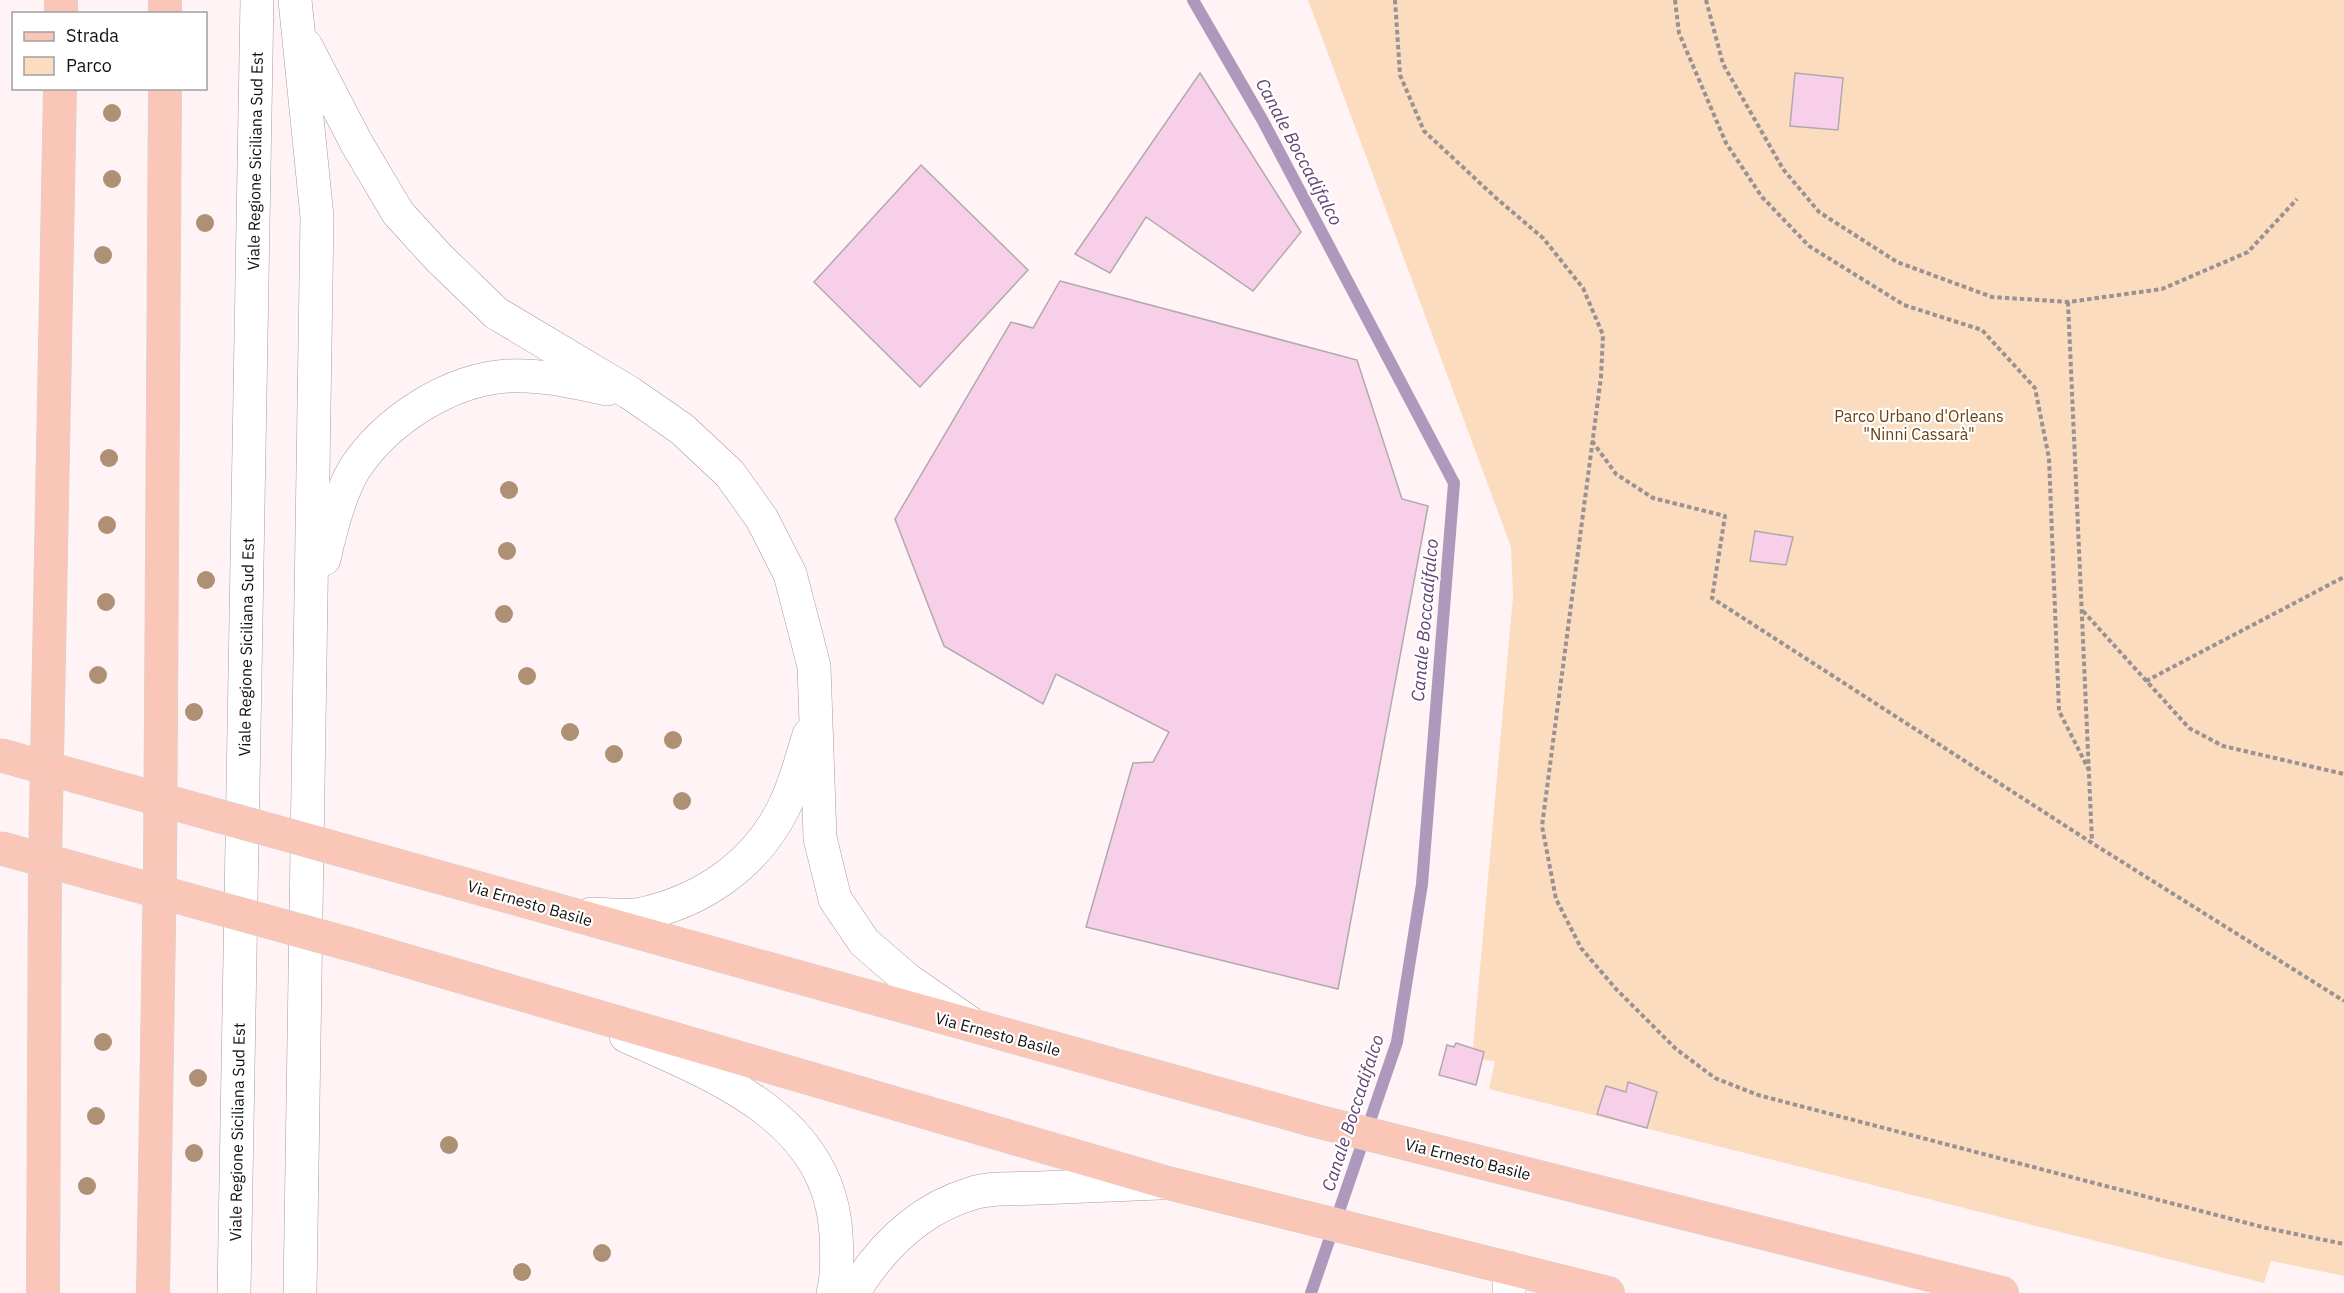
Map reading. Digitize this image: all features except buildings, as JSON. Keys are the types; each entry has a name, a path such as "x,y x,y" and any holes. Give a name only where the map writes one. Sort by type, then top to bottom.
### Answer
{"main road":[{"path":"43,1293 45,863 60,90"},
{"path":"153,1293 160,866 165,90"},
{"name":"Via Ernesto Basile","path":"0,755 978,1029 1316,1121 2002,1293"},
{"path":"0,848 356,946 1168,1183 1412,1243 1509,1281 1608,1293"}],"street":[{"name":"Viale Regione Siciliana Sud Est","path":"234,1293 257,0"},
{"path":"296,15 357,144 398,213 439,258 496,313 630,393 682,429 730,474 762,519 790,574 803,616 814,666 820,838 835,899 864,942 908,980 978,1029"},
{"path":"296,15 317,217 300,1293"},
{"path":"310,616 332,522 355,469 379,441 410,412 442,393 475,381 507,376 550,378 630,393"},
{"path":"568,914 640,914 688,900 732,873 765,840 784,808 816,714"},
{"path":"562,1007 705,1072 756,1100 796,1135 822,1173 835,1212 837,1249 833,1293"},
{"path":"853,1293 864,1275 896,1236 928,1212 971,1193 1168,1183"}],"path":[{"path":"1395,0 1400,75 1424,131 1496,198 1544,238 1583,288 1603,335 1601,377 1542,826 1556,899 1581,948 1616,989 1676,1049 1715,1078 1758,1095 2266,1228 2344,1244"},
{"path":"1675,0 1679,33 1726,143 1762,197 1809,246 1904,305 1982,330 2035,388 2049,458 2060,711 2089,770"},
{"path":"1706,0 1724,64 1784,169 1819,212 1897,262 1992,297 2068,302 2162,289 2248,252 2297,200"},
{"path":"2068,302 2092,843"},
{"path":"1592,441 1616,474 1653,498 1725,516 1712,598 2092,843 2344,1001"},
{"path":"2146,681 2344,577"},
{"path":"2082,610 2189,728 2223,746 2344,774"}],"green space":[{"name":"Parco Urbano d'Orleans \"Ninni Cassarà\"","path":"1308,0 2344,0 2344,1276 2271,1261 2264,1283 1489,1089 1495,1061 1472,1059 1513,596 1511,547"}],"waterway":[{"name":"Canale Boccadifalco","path":"1193,0 1263,121 1454,483 1422,884 1397,1042 1311,1293"}]}
